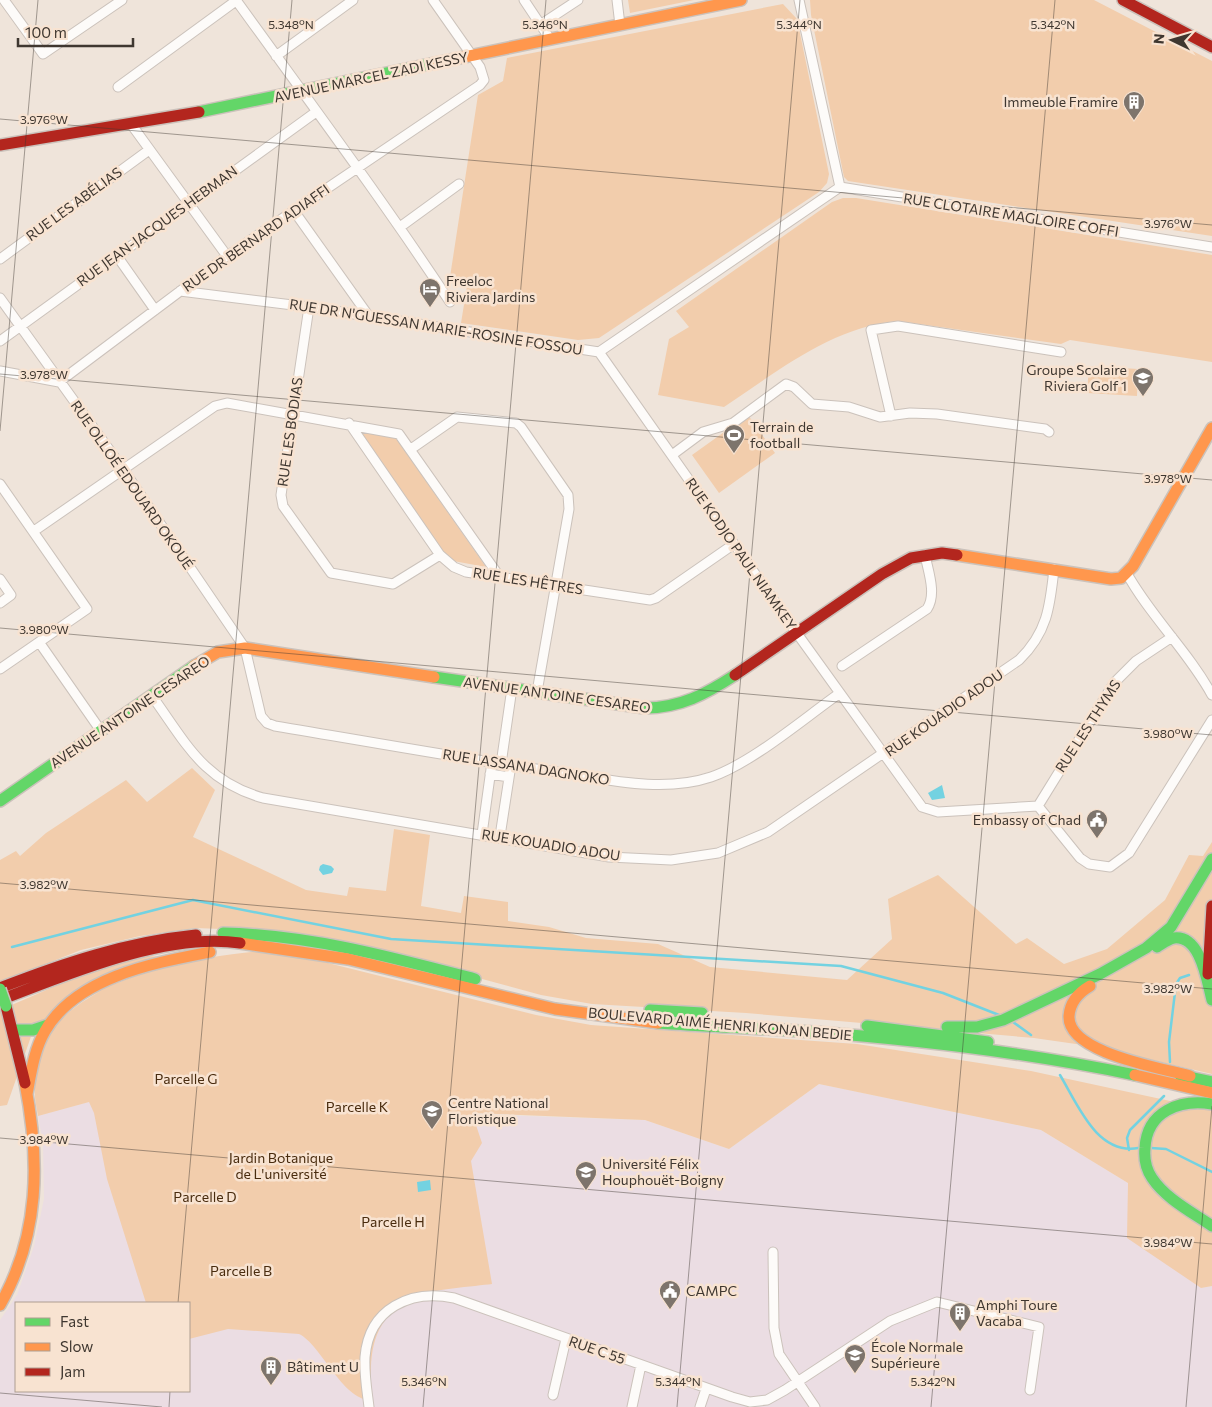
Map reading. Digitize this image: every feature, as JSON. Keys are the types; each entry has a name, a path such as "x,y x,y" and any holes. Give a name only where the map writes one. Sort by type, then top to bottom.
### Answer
{"main road":[{"name":"AVENUE MARCEL ZADI KESSY","path":"0,145 131,124 301,92 741,0"},
{"path":"1123,0 1212,47"},
{"path":"1126,572 1133,566 1211,433"},
{"name":"AVENUE ANTOINE CESAREO","path":"0,802 205,658 218,652 245,648 634,708 659,710 672,708 698,699 895,566 925,555 959,554 1111,579 1121,578 1126,572"},
{"path":"899,1029 920,1025 977,1027 1017,1014 1100,974 1160,938 1171,927 1212,859"},
{"path":"1212,906 1208,949 1208,972 1212,998"},
{"name":"BOULEVARD AIMÉ HENRI KONAN BEDIE","path":"0,989 83,956 116,948 174,937 248,933 312,939 359,947 541,996 608,1008 717,1014"},
{"path":"1206,1081 1096,1048 1083,1042 1071,1028 1068,1014 1072,1000 1079,993 1173,938 1181,938 1194,947 1199,954 1212,998"},
{"name":"BOULEVARD AIMÉ HENRI KONAN BEDIE","path":"3,1003 86,967 120,957 220,942 309,950 397,969 545,1006 599,1016 862,1036 1044,1054 1206,1081"},
{"path":"27,1094 35,1054 48,1025 72,1002 92,989 118,977 173,960 260,946"},
{"path":"0,989 3,1003 15,1030 27,1094 34,1162 34,1199 29,1235 17,1273 0,1305"},
{"name":"BOULEVARD AIMÉ HENRI KONAN BEDIE","path":"746,1016 899,1029 1023,1046 1068,1063 1212,1093"},
{"path":"15,1030 33,1030 48,1025"},
{"path":"1212,1104 1190,1101 1175,1104 1161,1111 1152,1122 1145,1147 1145,1162 1153,1179 1162,1189 1212,1226"}],"street":[{"path":"4,0 43,54 122,0"},
{"path":"118,87 236,0 400,227 450,302"},
{"path":"276,56 353,0"},
{"path":"432,0 473,56"},
{"path":"524,0 550,39"},
{"path":"540,24 578,0"},
{"path":"617,0 620,25"},
{"path":"800,0 840,187"},
{"name":"RUE DR BERNARD ADIAFFI","path":"59,382 227,256 480,85 484,80 484,73 473,56"},
{"name":"RUE JEAN-JACQUES HEBMAN","path":"0,341 316,112"},
{"path":"131,124 190,202 227,256"},
{"name":"RUE LES ABÉLIAS","path":"0,258 149,150"},
{"path":"400,227 459,184"},
{"name":"RUE CLOTAIRE MAGLOIRE COFFI","path":"840,187 1212,247"},
{"name":"RUE DR N'GUESSAN MARIE-ROSINE FOSSOU","path":"180,291 368,315 600,352 840,187"},
{"path":"294,211 368,315"},
{"path":"117,256 155,310"},
{"name":"RUE OLLOÉ EDOUARD OKOUÉ","path":"0,298 123,469 245,648"},
{"name":"RUE LES BODIAS","path":"309,307 292,414 281,501 327,570 331,573 393,584 440,555"},
{"path":"891,416 871,330 898,326 1061,352"},
{"name":"RUE KODJO PAUL NIAMKEY","path":"600,352 917,801 930,811 1038,806"},
{"path":"0,371 59,382"},
{"path":"672,455 703,432 733,423 786,384 791,384 812,404 849,407 880,417 917,413 953,416 1045,429 1049,432"},
{"path":"34,531 215,406 227,403 395,431 411,449 499,576"},
{"path":"411,449 457,417 516,423 521,427 568,495 569,508 537,692"},
{"name":"RUE LES HÊTRES","path":"349,423 440,555 454,567 466,572 650,600 656,598 734,544"},
{"path":"0,484 87,609 0,669"},
{"path":"842,666 931,603 932,593 925,555"},
{"name":"RUE KOUADIO ADOU","path":"152,696 201,764 215,777 244,793 263,798 500,836 609,856 671,860 718,853 768,832 1019,660 1035,645 1041,634 1050,598 1054,569"},
{"path":"1126,572 1139,597 1172,637 1212,695"},
{"path":"0,579 11,595 0,603"},
{"name":"RUE LES THYMS","path":"1038,806 1114,683 1136,661 1172,637"},
{"path":"39,642 101,731"},
{"name":"RUE LASSANA DAGNOKO","path":"245,648 259,708 267,722 275,726 501,764 644,784 688,783 711,777 737,766 840,693"},
{"path":"482,834 490,774 501,764 512,688"},
{"path":"1038,806 1080,858 1089,864 1110,867 1128,853 1212,720"},
{"path":"500,836 509,777 501,764"},
{"path":"490,774 509,777"},
{"path":"773,1252 774,1328 779,1354 814,1407"},
{"name":"RUE C 55","path":"369,1407 365,1371 369,1340 374,1327 383,1315 395,1305 408,1299 436,1294 454,1298 706,1389 750,1402 767,1400 798,1382 890,1321 937,1302 1039,1327 1030,1390"},
{"path":"553,1395 566,1339"},
{"path":"632,1407 641,1365"},
{"path":"700,1407 706,1389"}],"shaded area":[{"name":"Université Félix Houphouët-Boigny","path":"819,1084 1041,1130 1128,1183 1201,1288 1212,1286 1212,1407 0,1407 0,1320 17,1295 34,1246 44,1199 43,1143 38,1116 89,1102 645,1120 729,1149"}],"green space":[{"path":"628,0 694,0 630,13"},
{"path":"810,0 1094,0 1212,61 1212,236 848,181 844,177 811,15"},
{"path":"783,4 797,19 829,174 827,183 819,192 599,338 578,340 461,323 468,280 450,277 478,95 503,81 507,58"},
{"path":"843,198 856,198 1212,255 1212,362 1070,340 1061,344 898,321 874,325 828,341 785,366 724,407 658,395 669,339 689,327 676,311 832,202"},
{"path":"1089,366 1138,369 1137,396 1087,393"},
{"name":"Terrain de football","path":"748,415 775,453 719,493 692,455"},
{"path":"355,428 393,434 486,567 448,560"},
{"path":"192,768 215,790 193,837 306,890 347,896 349,887 386,891 394,829 430,835 421,906 461,913 464,896 508,902 508,921 549,927 586,938 658,944 710,967 847,980 892,939 888,899 938,875 1016,944 1027,938 1064,964 1107,949 1165,900 1189,855 1203,856 1212,842 1212,1074 1097,1047 1034,1038 746,1013 592,1004 541,995 397,956 248,930 195,928 140,936 81,950 0,982 0,860 16,851 20,856 46,833 126,780 147,802"},
{"path":"261,951 308,958 536,1015 591,1025 857,1044 1031,1071 1212,1110 1212,1286 1201,1288 1127,1238 1128,1183 1041,1130 819,1084 729,1149 645,1120 472,1113 482,1143 471,1161 492,1284 422,1294 400,1305 381,1327 375,1340 371,1368 372,1400 361,1398 342,1383 316,1349 299,1334 228,1329 190,1339 190,1302 146,1302 107,1179 94,1113 89,1102 38,1116 35,1093 42,1048 46,1038 64,1017 87,999 113,985 173,965"},
{"path":"145,956 169,957 45,1019 34,1028 7,1105 0,1106 0,1010 88,972"}],"water":[{"path":"942,785 945,798 932,800 928,793"},
{"path":"323,864 334,869 332,873 323,875 319,870"},
{"path":"430,1180 431,1190 418,1192 417,1182"}],"waterway":[{"path":"12,947 193,900 391,939 841,966 943,993 999,1015"},
{"path":"1170,1062 1169,1042 1176,984 1180,978 1189,975"},
{"path":"1013,1022 1031,1035"},
{"path":"1060,1075 1082,1113 1100,1136 1111,1144 1124,1148 1138,1148"},
{"path":"1129,1150 1127,1138 1130,1130 1164,1096"},
{"path":"1151,1148 1166,1149 1212,1172"}],"traffic: fast":[{"path":"199,112 435,63"},
{"path":"0,801 194,666"},
{"path":"434,677 645,708 670,706 692,699 735,675"},
{"path":"947,1027 977,1027 1003,1020 1100,974 1146,948 1171,927 1212,859"},
{"path":"223,933 287,938 319,943 381,955 475,979"},
{"path":"1157,947 1167,940 1174,938 1183,939 1191,944 1201,961 1212,1000"},
{"path":"0,989 6,1006"},
{"path":"650,1010 702,1013"},
{"path":"658,1023 813,1032 934,1043 1055,1060 1135,1075"},
{"path":"15,1030 33,1030 48,1025"},
{"path":"867,1026 988,1042"},
{"path":"1180,1075 1212,1082"},
{"path":"1212,1104 1188,1104 1167,1110 1152,1125 1147,1135 1145,1152 1148,1171 1158,1186 1180,1205 1212,1226"}],"traffic: slow":[{"path":"435,63 741,0"},
{"path":"957,555 1111,579 1121,578 1133,566 1212,428"},
{"path":"194,666 218,652 245,648 434,677"},
{"path":"240,943 348,959 555,1009 658,1023"},
{"path":"27,1094 33,1062 41,1038 59,1013 76,997 118,975 165,961 210,952"},
{"path":"1090,986 1075,998 1069,1016 1072,1029 1083,1040 1118,1057 1190,1076"},
{"path":"1135,1075 1212,1093"},
{"path":"0,1305 13,1279 23,1252 33,1197 33,1140 25,1083"}],"traffic: jam":[{"path":"1123,0 1212,47"},
{"path":"0,145 199,112"},
{"path":"735,675 882,574 911,558 942,553 957,555"},
{"path":"1208,974 1212,906"},
{"path":"0,988 48,970 121,948 196,935"},
{"path":"0,1000 86,968 149,949 211,941 240,943"},
{"path":"6,1006 25,1083"}],"place":[{"name":"Immeuble Framire","path":"1134,121"},
{"name":"Freeloc Riviera Jardins","path":"430,308"},
{"name":"Groupe Scolaire Riviera Golf 1","path":"1143,397"},
{"name":"Terrain de football","path":"734,454"},
{"name":"Embassy of Chad","path":"1097,839"},
{"name":"Centre National Floristique","path":"432,1130"},
{"name":"Université Félix Houphouët-Boigny","path":"586,1191"},
{"name":"CAMPC","path":"670,1310"},
{"name":"Amphi Toure Vacaba","path":"960,1332"},
{"name":"École Normale Supérieure","path":"855,1374"},
{"name":"Bâtiment U","path":"271,1386"}],"park label":[{"name":"Parcelle G","path":"186,1079"},
{"name":"Parcelle K","path":"357,1107"},
{"name":"Jardin Botanique de L'université","path":"281,1166"},
{"name":"Parcelle D","path":"205,1197"},
{"name":"Parcelle H","path":"393,1222"},
{"name":"Parcelle B","path":"241,1271"}]}
